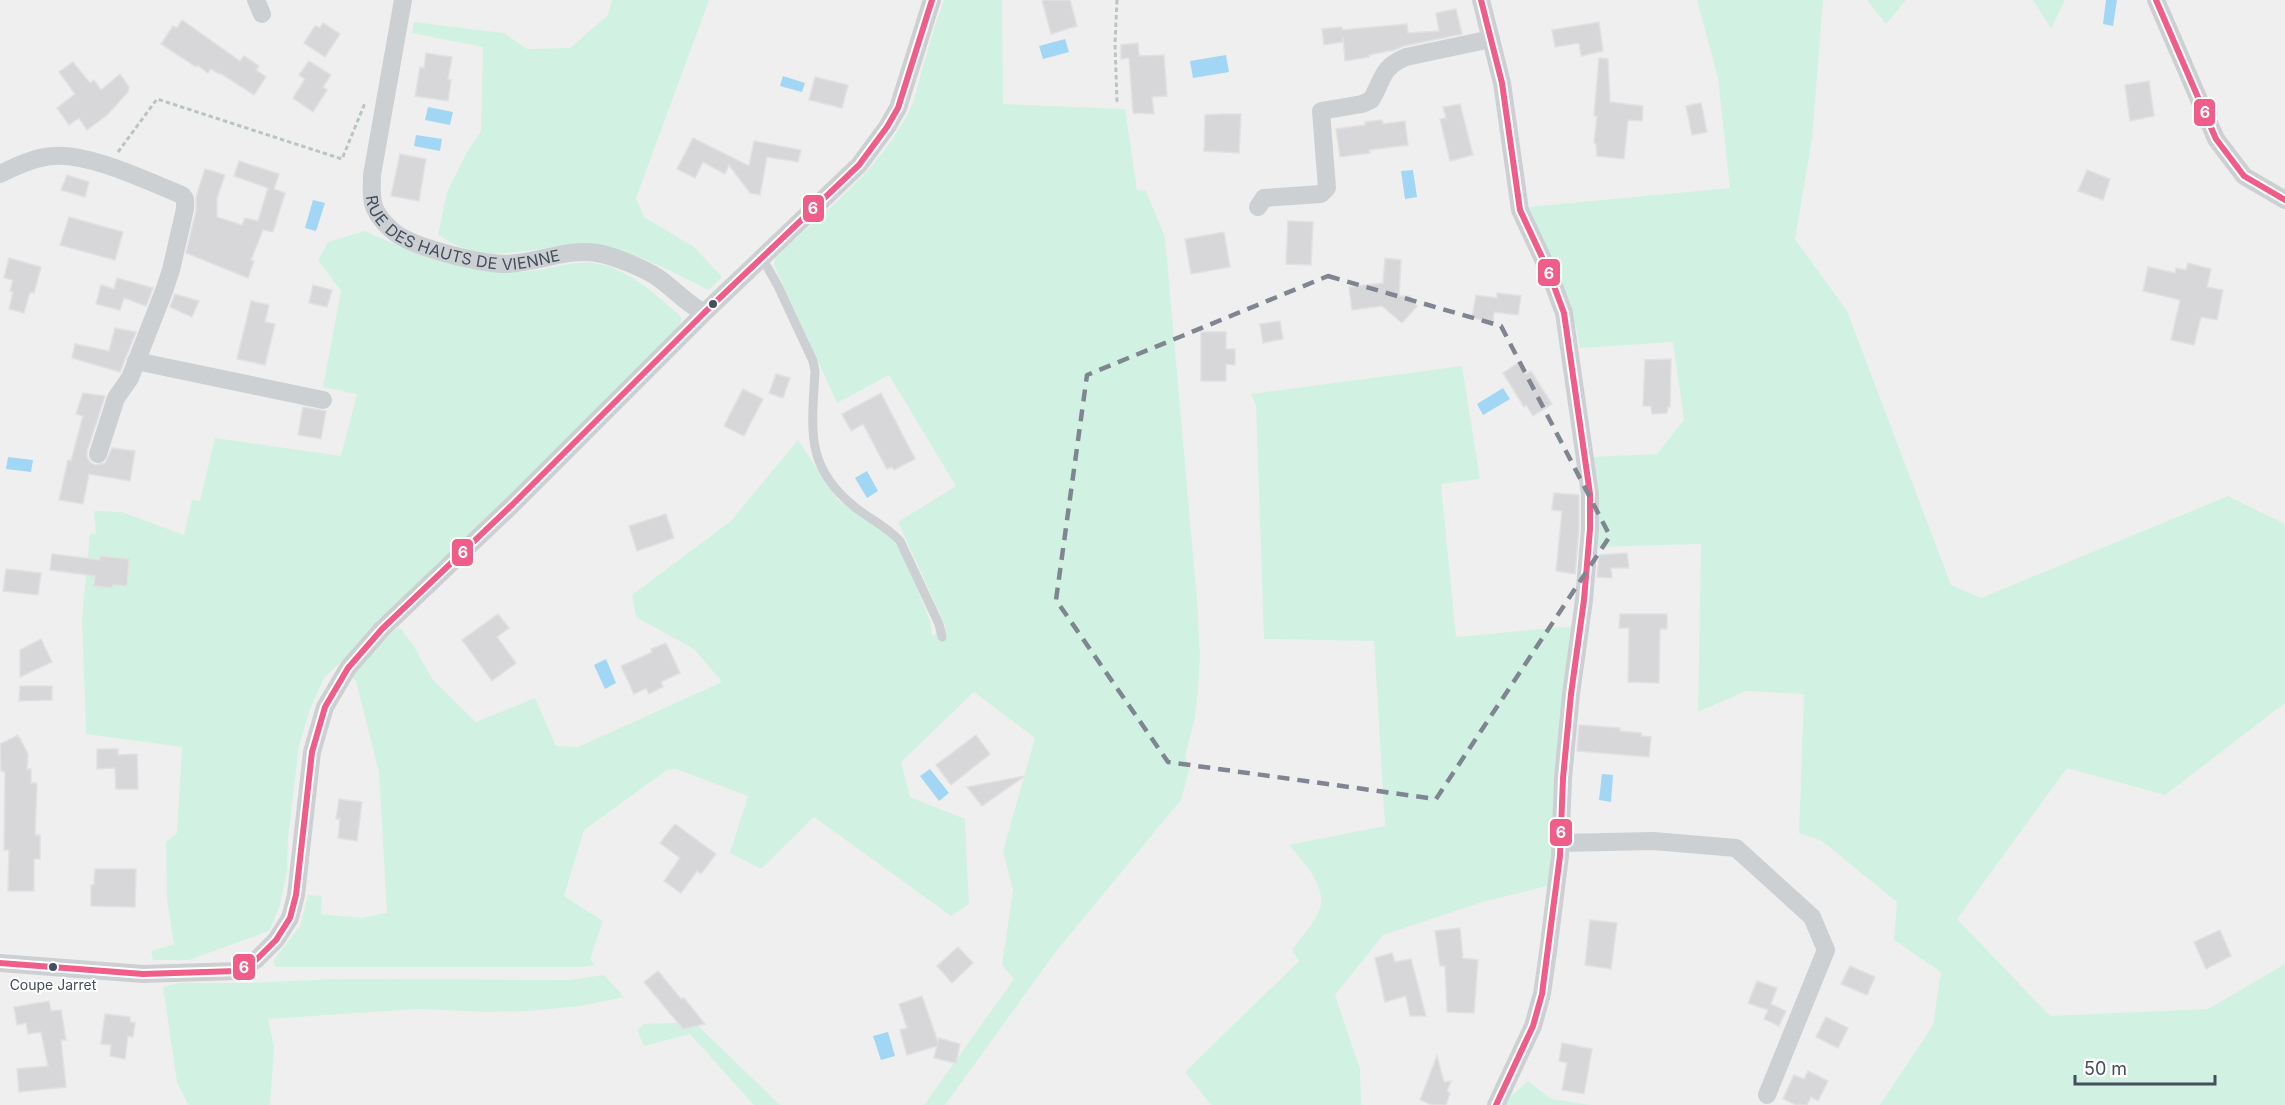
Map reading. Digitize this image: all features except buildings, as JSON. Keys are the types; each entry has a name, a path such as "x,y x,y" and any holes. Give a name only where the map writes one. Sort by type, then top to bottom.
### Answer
{"street":[{"name":"RUE DES HAUTS DE VIENNE","path":"403,0 372,175 375,209 384,223 394,233 410,241 472,260 490,263 508,264 555,255 581,253 596,253 612,257 656,276 704,313"},
{"path":"0,963 143,974 237,971 256,960 276,940 290,918 301,865 312,752 325,707 348,668 382,629 512,505 704,313 859,165 898,108 932,0"},
{"path":"1481,0 1502,82 1520,210 1548,270 1564,312 1590,494 1587,564 1563,778 1560,843 1542,994 1533,1026 1496,1105"},
{"path":"2156,0 2216,140 2244,176 2285,200"},
{"path":"1258,207 1264,198 1321,194 1327,188 1321,111 1362,104 1371,100 1385,71 1392,63 1406,57 1491,39"},
{"path":"0,174 31,161 52,156 74,157 108,166 182,195 185,199 185,209 171,270 130,378 116,398 98,454"},
{"path":"136,360 323,400"},
{"path":"1560,843 1653,841 1736,848 1812,917 1826,950 1767,1095"}],"lane":[{"path":"762,258 778,286 813,362 815,371 812,422 813,444 817,461 826,478 841,496 900,541 934,614 942,637"}],"path":[{"path":"1117,0 1115,44 1118,102"},
{"path":"108,166 157,99 342,159 369,95"}],"highlighted area":[{"path":"1328,276 1501,326 1610,536 1436,799 1168,762 1056,600 1087,375"}],"green space":[{"path":"612,0 709,0 636,198 644,217 694,247 722,277 709,290 655,264 613,249 567,245 491,254 466,249 438,235 447,192 466,154 481,131 483,47 412,33 414,22 504,33 527,49 570,48 608,15"},
{"path":"944,0 1002,0 1003,104 1125,109 1137,190 1146,191 1165,237 1200,655 1195,717 1185,756 1189,770 1181,800 1057,950 945,1105 924,1105 1014,979 1002,965 1013,890 1003,851 1035,738 974,692 901,762 910,797 965,819 969,904 951,916 814,817 761,869 730,853 748,796 676,769 667,770 584,830 564,896 603,921 590,959 595,965 580,967 276,967 273,961 300,926 308,895 322,896 321,914 361,918 387,913 379,772 356,681 350,675 371,649 399,627 412,643 433,680 476,722 535,698 556,746 578,747 722,682 694,649 636,617 632,595 731,521 798,440 837,499 892,539 903,553 930,621 932,636 946,627 898,522 956,486 889,375 837,403 774,265 775,257 869,169 900,128 912,105"},
{"path":"1697,0 1823,0 1812,139 1795,239 1847,311 1951,585 1981,598 2228,496 2285,524 2285,703 2165,795 2067,768 1957,919 2050,1016 2208,1009 2285,964 2285,1105 1880,1105 1933,1025 1941,972 1894,940 1897,902 1822,841 1799,833 1804,694 1746,691 1698,712 1701,544 1595,547 1591,457 1657,454 1684,420 1673,342 1580,348 1576,327 1529,207 1730,188 1718,78"},
{"path":"1867,0 1906,0 1886,24"},
{"path":"2033,0 2065,0 2051,29"},
{"path":"365,231 418,252 500,271 527,271 577,263 606,266 634,279 682,318 679,326 522,484 377,622 324,678 310,709 299,746 288,837 287,871 280,905 269,931 189,960 153,960 151,951 174,944 167,899 166,842 177,833 182,747 86,734 82,618 90,534 96,534 94,511 122,512 184,535 192,500 200,501 215,438 341,456 357,394 323,387 341,291 318,260 328,242"},
{"path":"1462,366 1480,479 1441,484 1456,637 1575,626 1551,885 1482,902 1383,935 1335,995 1360,1069 1361,1105 1211,1105 1185,1072 1299,961 1292,950 1319,911 1320,893 1313,875 1289,845 1385,826 1374,641 1264,639 1256,405 1251,394"},
{"path":"604,975 624,997 580,1006 528,1011 417,1009 268,1019 274,1047 270,1105 188,1105 177,1082 163,987 179,983 251,983 337,979 569,980"},
{"path":"694,1022 780,1105 754,1105 690,1034 644,1046 637,1030 644,1024"},
{"path":"1528,1081 1551,1099 1590,1105 1501,1105"}],"water":[{"path":"2106,0 2117,0 2113,26 2103,24"},
{"path":"1065,39 1069,52 1043,59 1039,46"},
{"path":"1226,55 1229,72 1193,78 1190,61"},
{"path":"783,76 805,83 802,92 780,86"},
{"path":"428,107 453,112 450,125 425,120"},
{"path":"416,135 442,139 440,151 414,146"},
{"path":"1413,170 1417,197 1405,199 1401,171"},
{"path":"313,200 325,203 316,231 305,228"},
{"path":"1503,388 1510,399 1483,415 1477,404"},
{"path":"8,457 33,460 31,472 6,469"},
{"path":"867,471 878,491 867,498 855,478"},
{"path":"606,659 616,683 605,689 594,665"},
{"path":"930,769 949,793 939,801 920,776"},
{"path":"1602,774 1613,775 1611,802 1599,800"},
{"path":"888,1032 895,1056 881,1060 873,1036"}],"transit line":[{"name":"6","path":"0,963 143,974 237,971 256,960 276,940 290,918 296,895 312,752 325,707 348,668 382,629 512,505 704,313 859,165 898,108 932,0"},
{"name":"6","path":"1481,0 1502,83 1520,210 1548,270 1564,313 1590,494 1590,529 1584,600 1571,694 1563,778 1560,856 1542,994 1533,1026 1496,1105"},
{"name":"6","path":"2156,0 2216,139 2244,176 2285,200"}],"place":[{"name":"Coupe Jarret","path":"53,967"}]}
